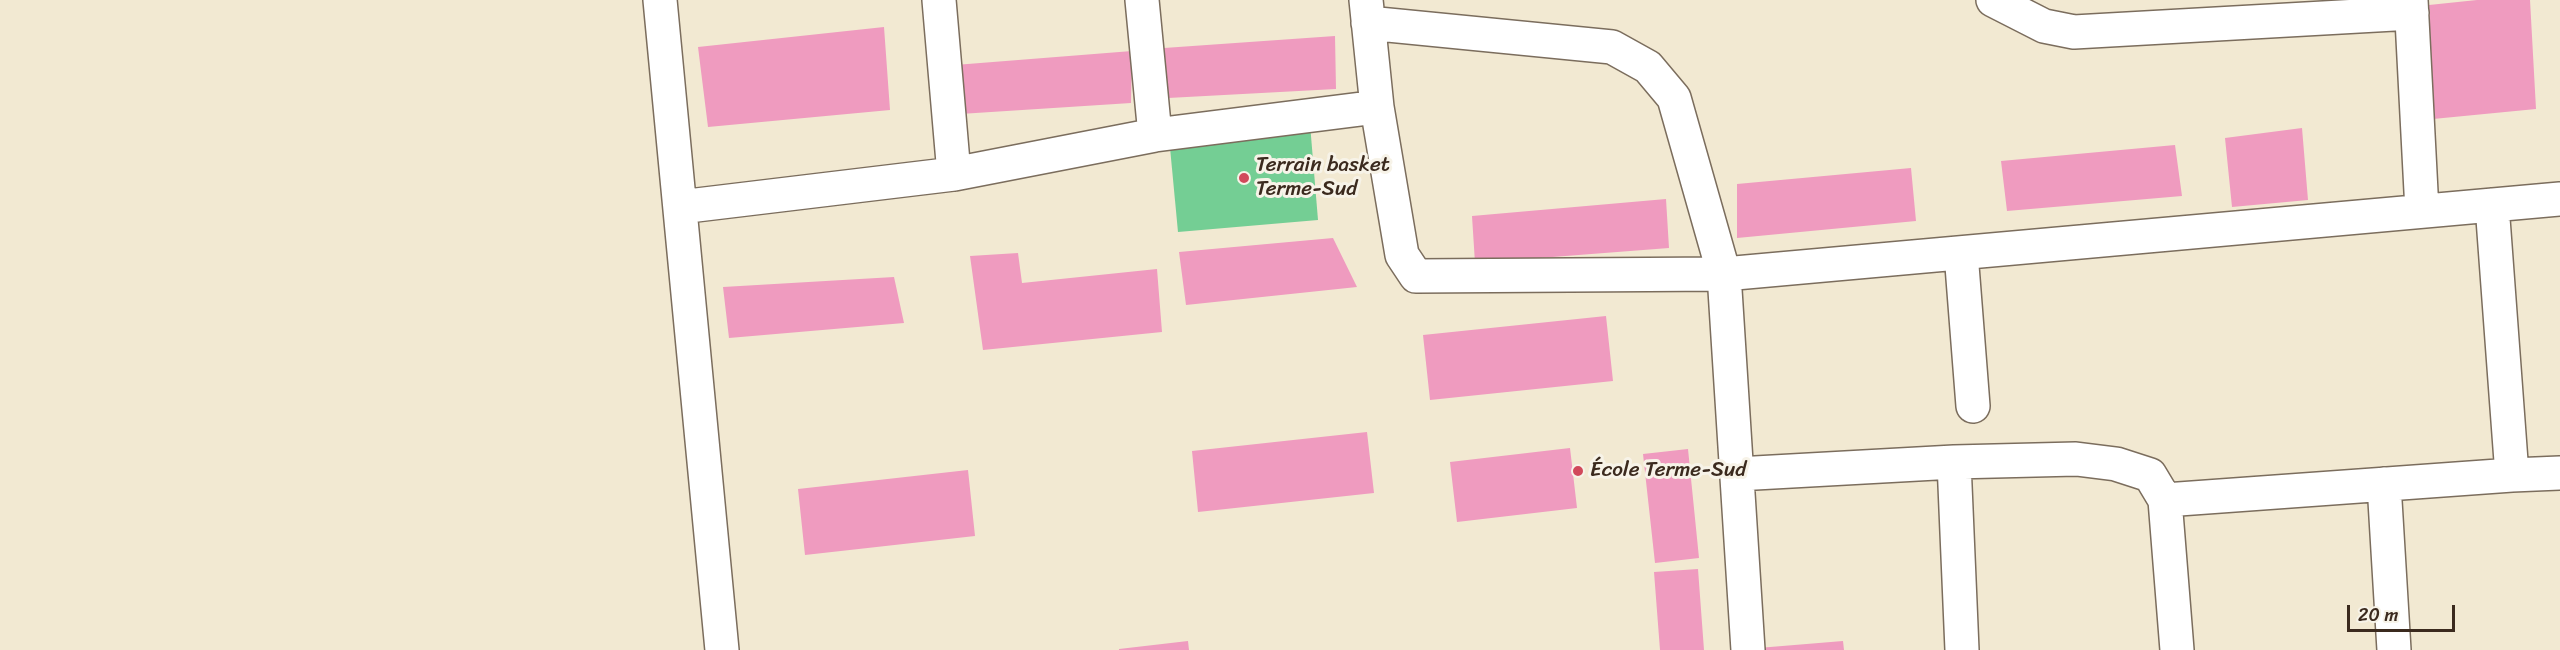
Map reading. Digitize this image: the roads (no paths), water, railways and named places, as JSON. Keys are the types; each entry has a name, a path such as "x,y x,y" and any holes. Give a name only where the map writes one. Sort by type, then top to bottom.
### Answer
{"street":[{"path":"660,0 722,650"},
{"path":"939,0 954,174"},
{"path":"1142,0 1155,135"},
{"path":"1994,0 2044,27 2074,32 2412,6 2422,212"},
{"path":"1748,650 1724,274 1674,98 1648,67 1612,47 1367,11 1377,106 1402,255 1416,276 1724,274 2560,199"},
{"path":"680,207 954,174 1155,135 1377,106"},
{"path":"2492,205 2512,475"},
{"path":"1961,253 1973,406"},
{"path":"1737,474 1954,462 2076,459 2116,464 2150,475 2165,500 2177,650"},
{"path":"1954,462 1962,650"},
{"path":"2165,500 2560,473"},
{"path":"2384,484 2394,650"}],"place":[{"name":"Terrain basket Terme-Sud","path":"1244,178"},
{"name":"École Terme-Sud","path":"1578,471"}]}
